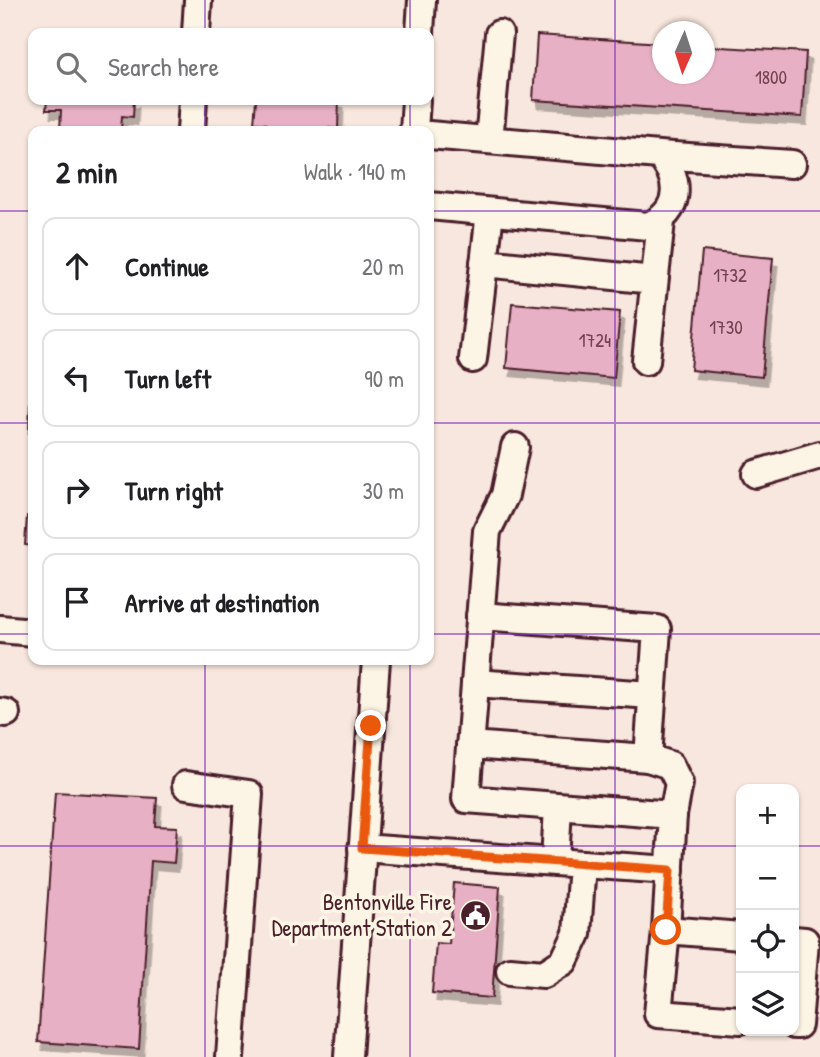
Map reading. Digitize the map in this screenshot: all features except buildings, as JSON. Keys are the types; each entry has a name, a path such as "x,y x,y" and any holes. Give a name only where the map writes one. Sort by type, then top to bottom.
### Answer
{"street":[{"path":"197,28 198,0"},
{"path":"420,28 422,0"},
{"path":"489,140 499,34"},
{"path":"191,126 192,105"},
{"path":"414,126 416,105"},
{"path":"434,135 659,156 792,164"},
{"path":"434,206 648,226 661,221 670,211 674,199 674,183 669,167 659,156"},
{"path":"473,359 490,212"},
{"path":"646,361 661,221"},
{"path":"484,263 654,280"},
{"path":"515,447 505,495 487,531 466,799 673,815"},
{"path":"756,474 820,455"},
{"path":"480,616 657,629 648,758"},
{"path":"0,629 28,632"},
{"path":"348,1057 376,665"},
{"path":"475,683 652,695"},
{"path":"470,745 648,758 670,765 679,783 673,815 658,1014 736,1020"},
{"path":"186,785 249,794 230,1057"},
{"path":"555,861 558,807"},
{"path":"362,848 670,870"},
{"path":"510,971 544,974 564,961 577,934 582,863"},
{"path":"666,930 736,936"},
{"path":"799,940 805,941 799,1013"}],"place":[{"name":"Bentonville Fire Department Station 2","path":"475,915"}],"route":[{"path":"371,726 362,848 670,870 666,930"}]}
